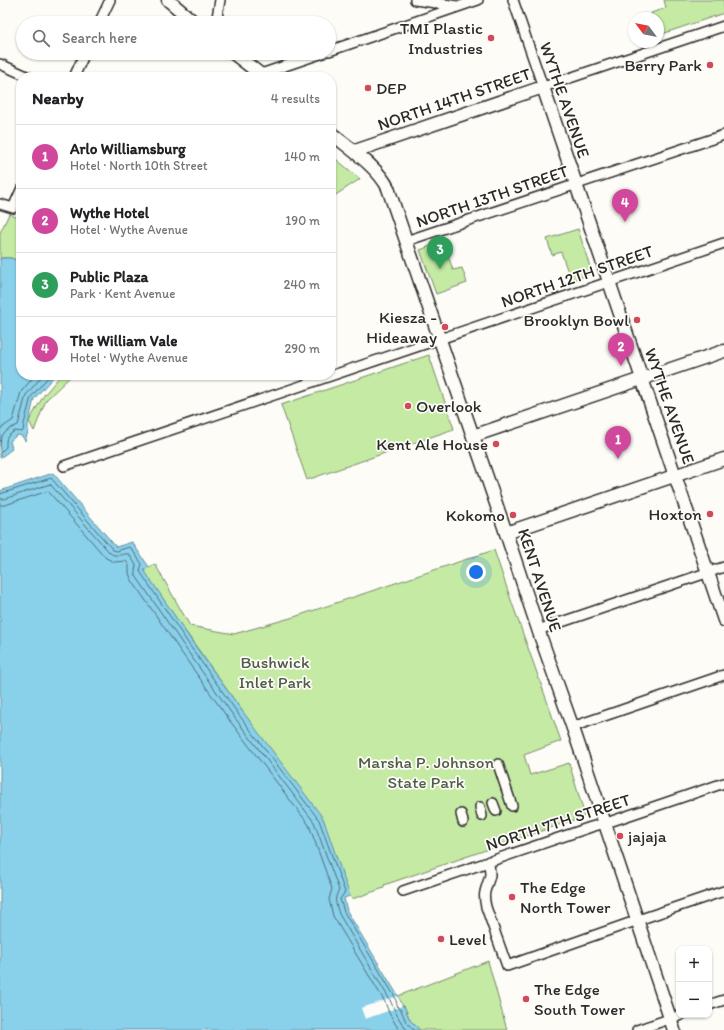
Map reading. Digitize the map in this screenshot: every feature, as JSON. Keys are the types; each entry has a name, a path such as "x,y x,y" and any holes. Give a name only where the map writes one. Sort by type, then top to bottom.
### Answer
{"main road":[{"path":"168,0 187,16"},
{"path":"242,60 257,72"},
{"name":"NORTH 14TH STREET","path":"355,152 543,87"},
{"name":"WYTHE AVENUE","path":"543,87 724,620"},
{"name":"KENT AVENUE","path":"336,137 355,152 376,172 385,183 389,191 604,823 675,1021"},
{"path":"473,436 724,351"},
{"path":"506,533 724,458"}],"street":[{"path":"102,16 110,0"},
{"path":"217,16 220,0"},
{"path":"415,0 458,6"},
{"path":"336,49 478,0"},
{"name":"WYTHE AVENUE","path":"513,0 543,87"},
{"name":"NORTH 14TH STREET","path":"543,87 724,26"},
{"path":"76,72 82,60"},
{"path":"273,72 304,60"},
{"path":"0,64 18,72"},
{"name":"NORTH 13TH STREET","path":"406,241 724,134"},
{"path":"0,204 13,208 16,201"},
{"name":"NORTH 12TH STREET","path":"336,374 724,243"},
{"name":"NORTH 12TH STREET","path":"64,466 318,380"},
{"path":"538,630 724,567"},
{"path":"572,727 724,675"},
{"path":"498,764 512,806"},
{"name":"NORTH 7TH STREET","path":"402,891 724,783"},
{"path":"489,862 490,873 484,898 507,966 724,891"},
{"path":"712,1004 724,1000"},
{"path":"637,1030 675,1021"}],"green space":[{"path":"664,0 724,0 724,13 664,33 664,12 654,12 666,8"},
{"path":"336,159 360,179 336,195"},
{"path":"9,214 16,217 16,260 11,258 1,258 0,260 0,233"},
{"path":"578,229 592,273 571,281 561,252 552,255 547,239"},
{"path":"443,241 453,270 462,268 467,283 436,294 420,250"},
{"path":"429,355 454,429 307,480 281,405"},
{"path":"57,380 67,380 46,400 34,431 29,421 44,395"},
{"name":"Marsha P. Johnson State Park","path":"494,550 561,741 524,755 530,775 569,763 585,816 384,885 384,888 352,899 255,729 143,570 155,564 190,626 234,634 294,617"},
{"path":"488,961 507,1030 420,1030 410,1020 398,996"}],"water":[{"path":"1,258 11,258 16,260 16,380 51,380 34,399 25,441 22,436 17,435 10,441 12,449 0,458"},
{"path":"53,473 116,547 132,542 149,567 144,570 193,643 323,818 350,896 344,898 347,911 398,996 402,1006 404,1006 410,1020 420,1030 0,1030 0,491"}],"pier":[{"path":"398,996 402,1006 365,1019 361,1008"}],"place":[{"name":"TMI Plastic Industries","path":"491,38"},
{"name":"Berry Park","path":"710,65"},
{"name":"DEP","path":"368,88"},
{"name":"The William Vale","path":"625,222"},
{"name":"Public Plaza","path":"440,269"},
{"name":"Brooklyn Bowl","path":"637,320"},
{"name":"Kiesza - Hideaway","path":"445,327"},
{"name":"Wythe Hotel","path":"621,366"},
{"name":"Overlook","path":"408,406"},
{"name":"Kent Ale House","path":"496,444"},
{"name":"Arlo Williamsburg","path":"618,459"},
{"name":"Hoxton","path":"710,514"},
{"name":"Kokomo","path":"513,515"},
{"name":"jajaja","path":"620,836"},
{"name":"The Edge North Tower","path":"512,897"},
{"name":"Level","path":"441,939"},
{"name":"The Edge South Tower","path":"526,999"}],"park label":[{"name":"Bushwick Inlet Park","path":"275,672"}]}
